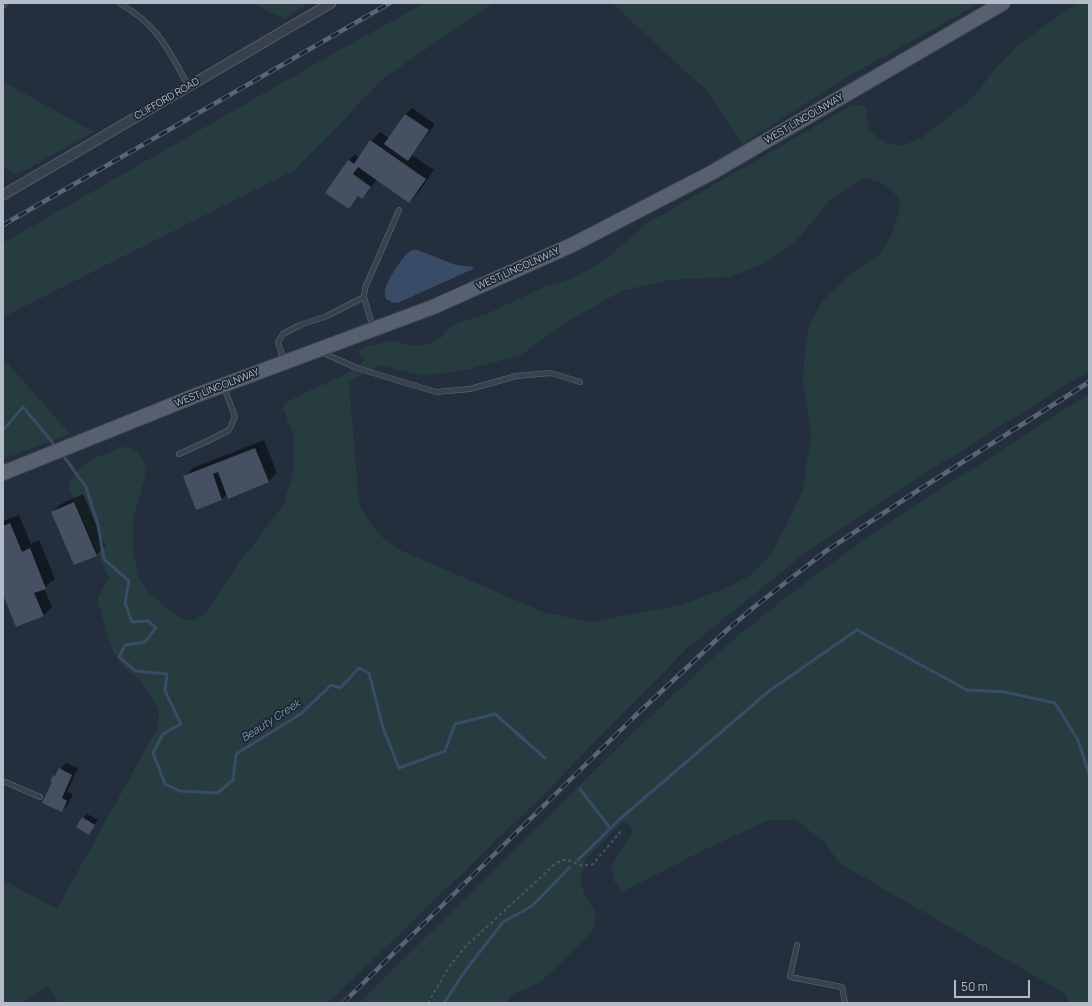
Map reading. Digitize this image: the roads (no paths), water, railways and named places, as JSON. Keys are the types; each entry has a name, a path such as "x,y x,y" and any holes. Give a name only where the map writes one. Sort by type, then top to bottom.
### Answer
{"main road":[{"name":"WEST LINCOLNWAY","path":"3,473 224,385 433,307 572,245 711,173 1003,3"}],"street":[{"name":"CLIFFORD ROAD","path":"3,195 331,3"}],"lane":[{"path":"119,3 135,12 153,28 167,47 189,87"},
{"path":"374,330 364,297 365,288 399,210"},
{"path":"284,363 278,342 283,334 300,325 327,316 364,297"},
{"path":"318,350 357,368 436,392 470,389 516,376 551,373 580,382"},
{"path":"179,454 229,430 235,417 224,385"},
{"path":"3,781 40,797"},
{"path":"797,945 790,977 842,987 845,1003"}],"water":[{"path":"412,250 417,250 456,265 473,267 473,269 400,302 394,303 386,299 385,290 396,268 404,257"}],"waterway":[{"name":"Beauty Creek","path":"3,430 23,407 53,443"},
{"name":"Beauty Creek","path":"65,458 86,487 98,525 104,559 129,581 125,603 132,622 148,621 156,628 145,642 125,645 119,657 136,671 167,674 165,691 181,724 163,734 153,753 165,784 180,791 217,793 233,780 236,754 302,713 331,685 340,688 359,668 369,673 383,728 399,768 445,751 455,724 495,714 545,758"},
{"path":"578,860 621,818 769,691 857,630 967,690 1005,692 1055,703 1078,740 1089,774"},
{"name":"Beauty Creek","path":"580,789 610,828"},
{"path":"444,1003 465,971 503,922 532,906 570,867"}],"railway":[{"path":"3,225 390,3"},
{"path":"343,1003 634,717 727,630 754,607 826,551 917,491 1089,382"}]}
